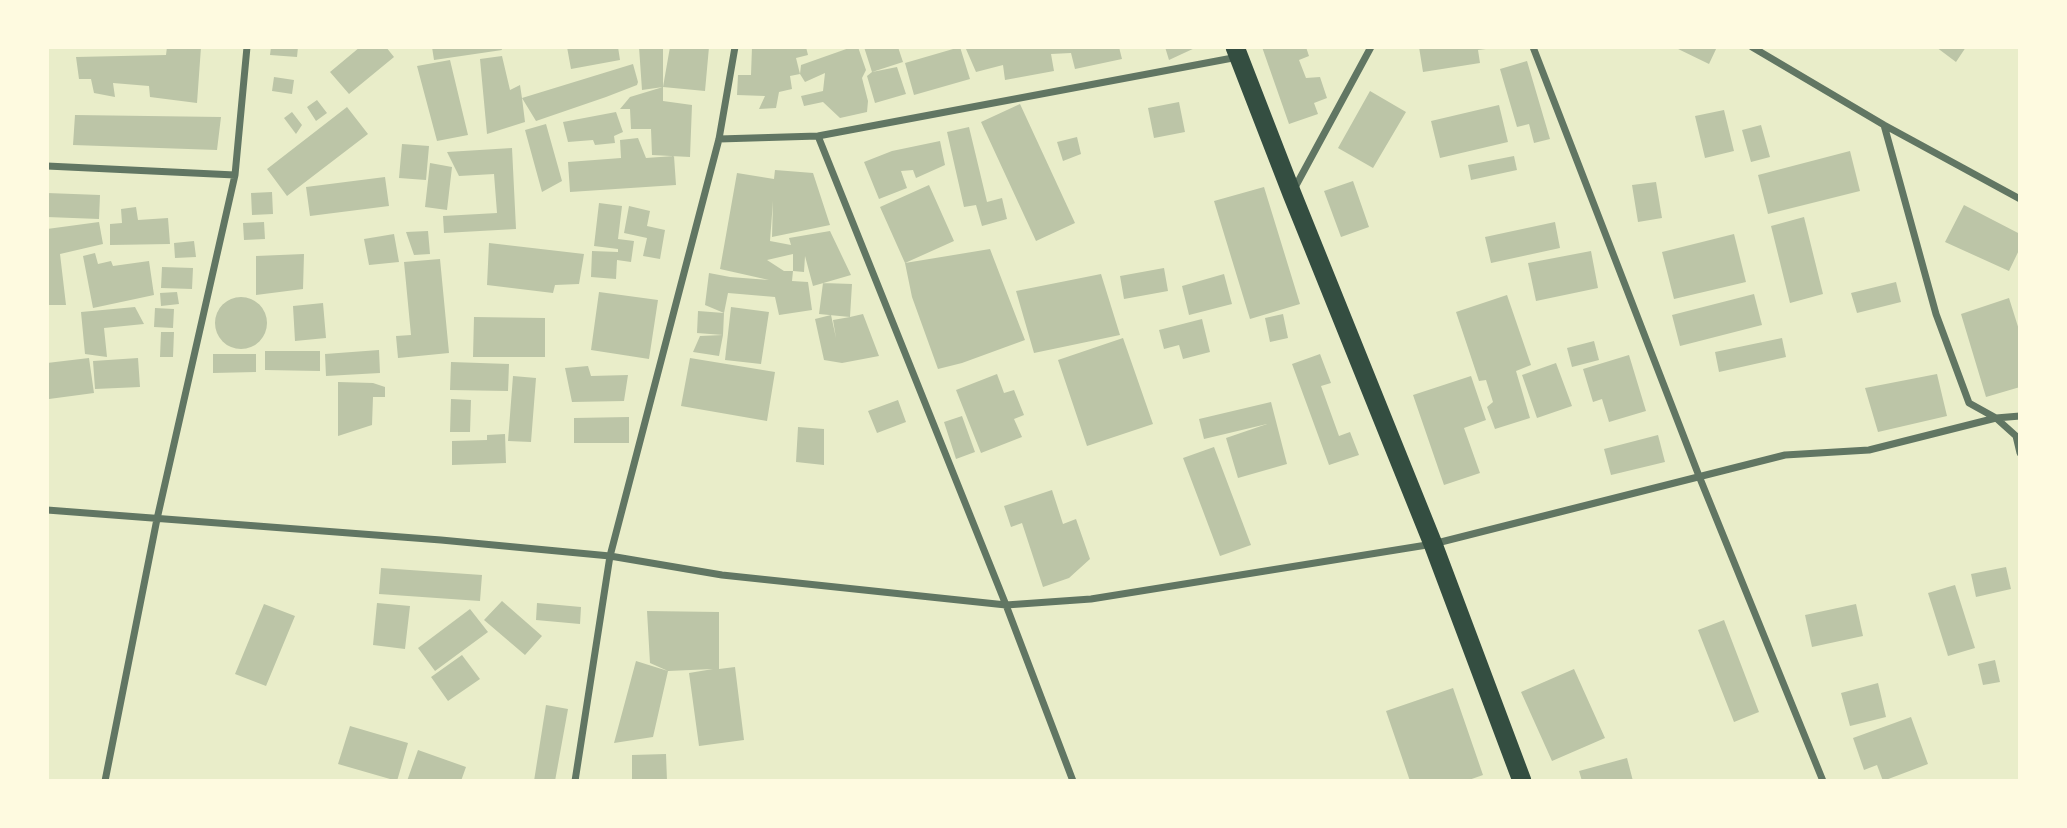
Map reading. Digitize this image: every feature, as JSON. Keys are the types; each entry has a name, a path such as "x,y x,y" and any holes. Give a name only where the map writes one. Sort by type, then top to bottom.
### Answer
{"highway":[{"path":"1236,52 1433,544 1522,781"}],"street":[{"path":"106,781 158,519 234,175 247,47"},
{"path":"575,781 610,556 719,139 735,47"},
{"path":"1292,194 1371,47"},
{"path":"1533,47 1699,476 1823,781"},
{"path":"1752,47 1884,125 2020,199"},
{"path":"719,139 818,136 1236,52"},
{"path":"1884,125 1936,314 1969,403 1996,418 2016,436 2020,453"},
{"path":"818,136 1006,605 1073,781"},
{"path":"47,166 234,175"},
{"path":"47,510 441,540 610,556 722,575 1006,605 1091,599 1433,544 1785,455 1869,450 1996,418 2020,416"}],"building":[{"path":"167,47 201,47 197,103 150,97 149,86 113,83 115,97 94,93 91,79 79,79 76,57 166,55"},
{"path":"271,47 298,47 297,57 270,55"},
{"path":"360,47 386,47 394,57 349,94 330,72"},
{"path":"432,47 501,47 502,50 434,60"},
{"path":"567,47 618,47 620,60 571,69"},
{"path":"639,47 663,47 663,87 642,90"},
{"path":"670,47 709,47 705,91 663,87"},
{"path":"752,47 806,47 808,55 796,58 800,74 790,76 792,89 779,92 776,108 759,109 765,96 737,95 738,75 751,75"},
{"path":"858,47 866,70 862,78 868,101 867,112 840,118 823,102 804,106 801,96 823,91 825,73 805,82 800,74 801,65"},
{"path":"864,47 898,47 903,62 872,72"},
{"path":"960,47 970,79 914,95 905,63"},
{"path":"1119,47 1122,59 1075,69 1071,53 1051,54 1054,71 1005,80 1003,65 976,72 966,49"},
{"path":"1165,47 1197,47 1169,60"},
{"path":"1262,47 1306,47 1309,56 1299,60 1306,78 1320,77 1327,98 1314,103 1318,114 1289,124"},
{"path":"1419,47 1486,49 1478,50 1480,63 1423,72"},
{"path":"1674,47 1717,47 1709,64"},
{"path":"1936,47 1966,47 1956,62"},
{"path":"502,56 510,90 520,85 525,122 487,134 480,59"},
{"path":"450,60 468,135 437,141 417,66"},
{"path":"1527,61 1550,139 1534,143 1529,124 1517,127 1500,69"},
{"path":"633,64 638,82 637,85 606,97 536,121 522,98"},
{"path":"897,67 906,94 875,103 867,76 872,72"},
{"path":"274,77 294,80 292,94 272,91"},
{"path":"663,87 663,101 692,105 690,157 652,155 651,129 631,129 630,109 620,109 630,97"},
{"path":"1370,91 1406,112 1373,168 1338,148"},
{"path":"317,100 327,113 316,121 307,107"},
{"path":"1179,102 1185,132 1154,138 1148,108"},
{"path":"1020,104 1075,223 1036,241 981,122"},
{"path":"1499,105 1508,142 1440,158 1431,121"},
{"path":"347,107 368,134 287,196 267,169"},
{"path":"1724,110 1734,151 1705,158 1695,116"},
{"path":"292,112 302,125 296,134 284,118"},
{"path":"616,112 623,132 614,136 615,143 595,145 593,140 568,142 563,122"},
{"path":"75,115 221,117 217,150 73,145"},
{"path":"546,124 562,181 542,192 525,130"},
{"path":"1761,125 1770,157 1751,162 1742,130"},
{"path":"969,127 987,202 1002,198 1007,219 982,226 976,205 964,207 947,132"},
{"path":"1077,137 1081,154 1063,161 1057,142"},
{"path":"638,138 646,158 674,156 676,185 570,192 568,162 621,158 620,140"},
{"path":"940,141 945,165 916,178 913,170 901,171 907,188 879,199 864,162 892,151"},
{"path":"402,144 429,146 426,180 399,178"},
{"path":"512,148 516,229 444,233 443,216 497,213 494,174 459,176 447,152"},
{"path":"1850,151 1860,191 1768,214 1758,175"},
{"path":"1514,156 1517,170 1471,180 1468,165"},
{"path":"430,163 452,167 447,210 425,207"},
{"path":"775,170 813,173 830,225 772,237 773,201 770,241 791,245 789,238 830,231 851,275 813,286 805,256 804,272 793,271 792,281 808,282 812,310 779,315 775,297 728,293 724,313 705,305 709,273 769,280 720,269 737,173 774,179","holes":["793,254 793,271 784,271 767,260"]},
{"path":"385,177 389,206 310,216 306,187"},
{"path":"1353,181 1369,227 1341,237 1324,191"},
{"path":"1656,182 1662,218 1638,222 1632,185"},
{"path":"929,185 954,241 905,263 880,207"},
{"path":"1264,187 1300,304 1250,319 1214,201"},
{"path":"272,192 273,214 252,215 251,193"},
{"path":"47,193 100,195 99,219 47,217"},
{"path":"599,203 622,206 618,239 634,241 631,262 617,260 616,279 591,277 592,251 618,252 618,249 594,246"},
{"path":"1964,205 2020,234 2020,248 2009,271 1945,242"},
{"path":"629,206 650,211 647,226 665,230 660,259 643,256 647,238 624,233"},
{"path":"136,207 138,220 168,218 170,244 110,245 110,224 122,223 121,209"},
{"path":"1804,217 1823,294 1790,303 1771,226"},
{"path":"99,222 103,244 60,254 66,305 47,305 47,229"},
{"path":"264,222 265,239 244,240 243,223"},
{"path":"1555,222 1560,248 1491,263 1485,237"},
{"path":"428,231 430,254 414,255 406,232"},
{"path":"394,234 399,262 369,265 364,239"},
{"path":"1734,234 1746,282 1674,299 1662,252"},
{"path":"194,241 196,257 175,258 174,243"},
{"path":"489,243 584,254 579,284 555,285 553,293 487,285"},
{"path":"990,249 1025,340 938,369 912,297 905,263"},
{"path":"1591,251 1598,288 1536,301 1528,263"},
{"path":"95,253 98,264 111,261 113,266 149,261 154,295 93,308 83,256"},
{"path":"304,254 303,289 256,295 256,256"},
{"path":"440,259 449,353 398,358 396,336 411,335 404,262"},
{"path":"162,267 193,268 192,289 161,288"},
{"path":"1164,268 1168,291 1124,299 1120,276"},
{"path":"1101,274 1120,335 1034,353 1016,291"},
{"path":"1224,274 1232,304 1189,315 1182,286"},
{"path":"1896,282 1901,302 1857,313 1851,293"},
{"path":"823,283 852,284 850,317 819,314"},
{"path":"177,292 179,304 161,306 160,293"},
{"path":"599,292 658,300 649,359 591,350"},
{"path":"1754,294 1762,325 1680,346 1672,315"},
{"path":"1507,295 1531,365 1516,371 1530,418 1495,429 1487,407 1493,402 1486,380 1479,381 1456,312"},
{"path":"241,297 260,304 267,323 260,342 241,349 222,342 215,323 222,304"},
{"path":"2009,298 2020,333 2020,387 1986,397 1961,314"},
{"path":"323,303 326,338 295,341 293,306"},
{"path":"135,307 144,324 104,328 107,357 85,354 81,312"},
{"path":"731,307 769,312 761,364 725,360"},
{"path":"155,308 174,309 173,328 154,327"},
{"path":"698,311 724,313 723,335 697,333"},
{"path":"863,314 879,356 842,363 824,360 815,319 831,315 836,338 833,320"},
{"path":"1283,314 1288,338 1270,342 1265,318"},
{"path":"474,317 545,318 545,357 473,357"},
{"path":"1202,319 1210,352 1183,359 1179,345 1164,349 1159,330"},
{"path":"161,332 174,332 173,357 160,357"},
{"path":"723,335 719,356 693,352 700,336"},
{"path":"1123,338 1153,424 1087,446 1058,360"},
{"path":"1782,338 1786,357 1719,372 1715,352"},
{"path":"1594,341 1599,360 1572,367 1567,348"},
{"path":"379,350 380,373 326,376 325,354"},
{"path":"265,351 320,351 320,371 265,370"},
{"path":"213,354 256,354 256,372 213,373"},
{"path":"1320,354 1331,383 1321,386 1339,436 1350,432 1359,455 1329,465 1292,364"},
{"path":"1629,355 1646,411 1609,422 1602,399 1593,402 1583,369"},
{"path":"89,358 94,393 49,399 47,363"},
{"path":"138,358 140,387 95,389 93,361"},
{"path":"690,358 775,372 767,421 681,406"},
{"path":"451,362 509,364 508,391 450,390"},
{"path":"1556,363 1572,406 1537,418 1522,375"},
{"path":"588,366 591,376 628,375 624,401 572,402 565,368"},
{"path":"997,374 1004,393 1014,390 1024,415 1014,419 1022,437 981,453 956,390"},
{"path":"1937,374 1947,416 1878,432 1865,388"},
{"path":"513,376 536,378 531,442 508,441"},
{"path":"1471,376 1486,420 1464,428 1480,473 1444,485 1413,395"},
{"path":"338,382 373,383 385,387 385,397 373,397 372,425 338,436"},
{"path":"451,399 471,400 470,432 450,432"},
{"path":"898,400 906,422 877,433 868,411"},
{"path":"1271,402 1287,464 1238,478 1226,438 1267,424 1204,439 1199,419"},
{"path":"962,416 975,452 956,459 944,422"},
{"path":"629,417 629,443 574,443 574,418"},
{"path":"798,427 824,429 824,465 796,462"},
{"path":"505,434 506,463 452,465 452,441 487,440 487,435"},
{"path":"1658,435 1665,462 1611,475 1604,449"},
{"path":"1214,447 1251,545 1220,556 1183,458"},
{"path":"1052,490 1063,524 1076,519 1090,559 1069,578 1043,587 1022,523 1011,527 1004,506"},
{"path":"2006,567 2011,589 1976,597 1971,574"},
{"path":"381,568 482,575 480,601 379,594"},
{"path":"1955,585 1975,648 1948,656 1928,593"},
{"path":"502,601 542,636 525,655 484,620"},
{"path":"377,603 410,606 405,649 373,645"},
{"path":"537,603 581,607 580,624 536,620"},
{"path":"264,604 295,616 266,686 235,674"},
{"path":"1856,604 1863,636 1812,647 1805,615"},
{"path":"470,609 488,632 435,671 418,648"},
{"path":"647,611 719,612 719,669 735,667 744,740 699,746 689,673 713,669 668,671 650,663"},
{"path":"1724,620 1759,712 1734,722 1698,630"},
{"path":"462,655 480,679 448,701 431,677"},
{"path":"1995,660 2000,682 1983,685 1978,664"},
{"path":"636,661 668,671 653,737 614,743"},
{"path":"1574,669 1605,738 1552,761 1521,692"},
{"path":"1878,683 1886,717 1850,726 1841,693"},
{"path":"1453,688 1483,775 1466,781 1410,781 1386,711"},
{"path":"546,705 568,709 555,781 534,781"},
{"path":"1911,717 1928,764 1883,781 1877,765 1864,770 1853,738"},
{"path":"350,726 408,743 397,781 338,764"},
{"path":"418,750 466,767 461,781 407,781"},
{"path":"666,754 667,781 632,781 632,755"},
{"path":"1627,758 1633,781 1582,781 1579,771"}]}
